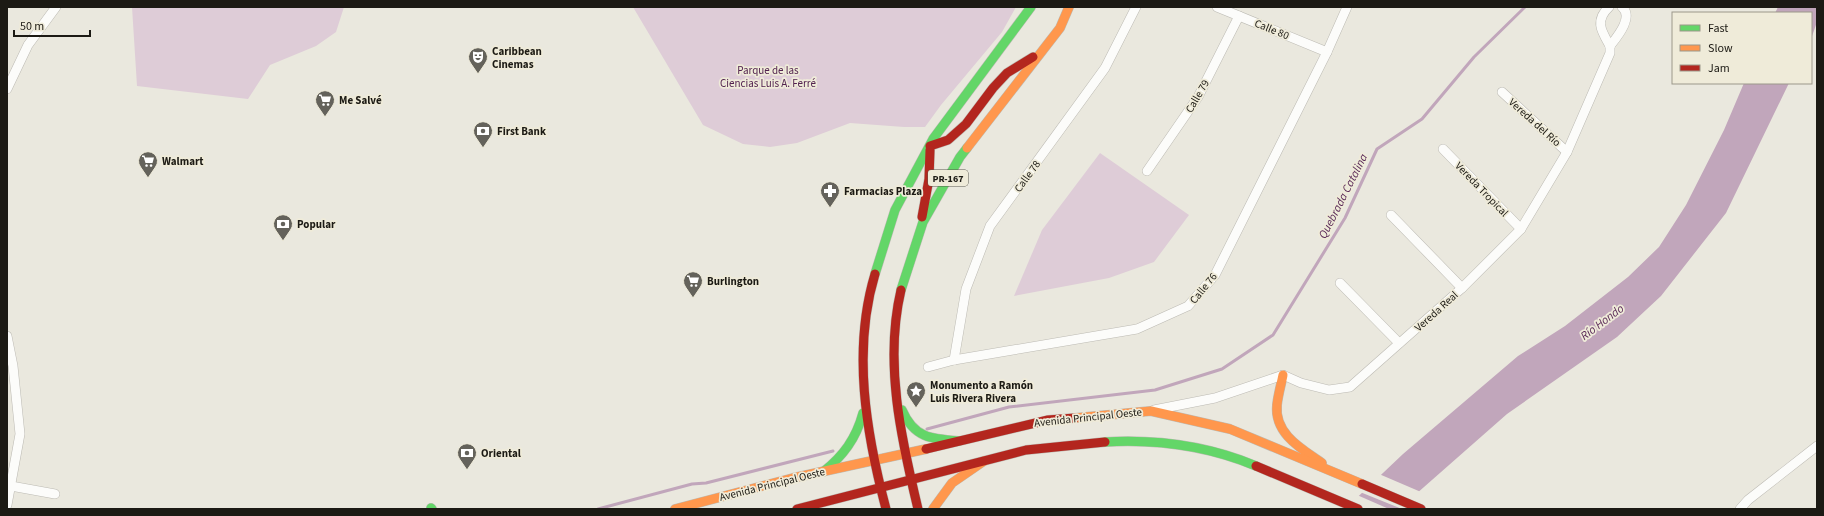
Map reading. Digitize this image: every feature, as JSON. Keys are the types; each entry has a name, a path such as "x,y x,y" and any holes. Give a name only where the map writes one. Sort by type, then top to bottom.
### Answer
{"main road":[{"name":"PR-167","path":"886,509 873,460 865,402 864,344 868,298 895,210 930,146 1031,7"},
{"name":"PR-167","path":"918,509 905,454 894,377 898,304 920,229 960,157 1060,28 1069,7"},
{"path":"920,229 929,179 930,146 948,140 966,124 993,88 1007,73 1046,47"},
{"path":"1283,375 1277,414 1279,426 1284,433 1334,473"},
{"path":"896,395 906,420 917,433 939,439 959,441"},
{"path":"823,472 837,461 852,443 860,428 865,402"},
{"name":"Avenida Principal Oeste","path":"675,509 873,460 905,454 1048,420 1151,411 1230,429 1267,443 1421,509"},
{"path":"797,509 1026,450 1063,444 1108,441 1190,446 1242,460 1358,509"},
{"path":"933,509 952,483 984,461"}],"street":[{"path":"7,89 28,45 56,7"},
{"name":"Calle 78","path":"954,360 966,289 990,226 1105,68 1136,7"},
{"name":"Calle 80","path":"1217,7 1327,52"},
{"name":"Calle 76","path":"928,367 954,360 1138,329 1188,306 1215,275 1327,52 1347,7"},
{"path":"1609,7 1603,14 1600,26 1601,31 1610,46"},
{"name":"Vereda Real","path":"1283,375 1301,383 1329,390 1350,387 1462,288 1521,229 1567,152 1610,53 1610,46 1619,35 1627,18 1626,11 1622,7"},
{"name":"Calle 79","path":"1147,171 1198,97 1239,16"},
{"name":"Vereda del Río","path":"1502,92 1567,152"},
{"name":"Vereda Tropical","path":"1443,149 1521,229"},
{"path":"1391,215 1462,288"},
{"path":"1340,283 1399,343"},
{"path":"7,336 20,434 7,505"},
{"path":"1151,411 1215,398 1283,375"},
{"path":"1740,509 1748,500 1817,446"},
{"path":"11,486 55,494"}],"green space":[{"path":"132,7 344,7 336,32 316,46 270,65 248,99 137,86"},
{"name":"Parque de las Ciencias Luis A. Ferré","path":"633,7 1016,7 1002,32 941,105 925,127 850,123 797,143 770,147 743,144 703,125"},
{"path":"1100,153 1189,215 1154,262 1109,278 1014,296 1042,230"}],"water":[{"path":"1778,7 1817,7 1817,22 1812,36 1812,12 1776,12"},
{"name":"Río Hondo","path":"1744,84 1789,84 1726,213 1661,296 1617,337 1507,414 1399,509 1345,509 1403,454 1518,356 1565,326 1628,277 1659,247 1686,205 1724,130"}],"pier":[{"path":"1379,474 1421,492 1402,509 1360,492"},
{"path":"1357,495 1389,509 1343,509"}],"waterway":[{"name":"Quebrada Catalina","path":"927,429 1009,407 1155,390 1222,369 1273,335 1345,218 1377,149 1422,119 1474,57 1525,7"},
{"path":"598,509 692,484 706,483 833,451"}],"traffic: fast":[{"path":"875,274 895,210 933,139 1031,7"},
{"path":"901,290 923,222 960,157 967,148"},
{"path":"902,410 912,426 918,432 932,438 959,441"},
{"path":"823,472 837,460 853,439 863,413"},
{"path":"1105,442 1124,441 1182,445 1219,453 1256,466"}],"traffic: slow":[{"path":"967,148 1060,28 1069,7"},
{"path":"1283,375 1277,405 1277,415 1280,424 1291,440 1322,463"},
{"path":"1075,418 1151,411 1230,429 1362,484"},
{"path":"675,509 793,478 926,449"},
{"path":"933,509 952,483 984,461"}],"traffic: jam":[{"path":"930,146 948,140 966,124 993,88 1007,73 1033,57"},
{"path":"922,217 929,179 930,150"},
{"path":"875,274 868,303 864,332 864,392 873,451 886,509"},
{"path":"901,290 896,317 894,372 901,427 918,509"},
{"path":"926,449 1048,420 1075,418"},
{"path":"797,509 1026,450 1105,442"},
{"path":"1256,466 1358,509"},
{"path":"1362,484 1421,509"}],"place":[{"name":"Caribbean Cinemas","path":"478,74"},
{"name":"Me Salvé","path":"325,117"},
{"name":"First Bank","path":"483,148"},
{"name":"Walmart","path":"148,178"},
{"name":"Farmacias Plaza","path":"830,208"},
{"name":"Popular","path":"283,241"},
{"name":"Burlington","path":"693,298"},
{"name":"Monumento a Ramón Luis Rivera Rivera","path":"916,408"},
{"name":"Oriental","path":"467,470"}]}
